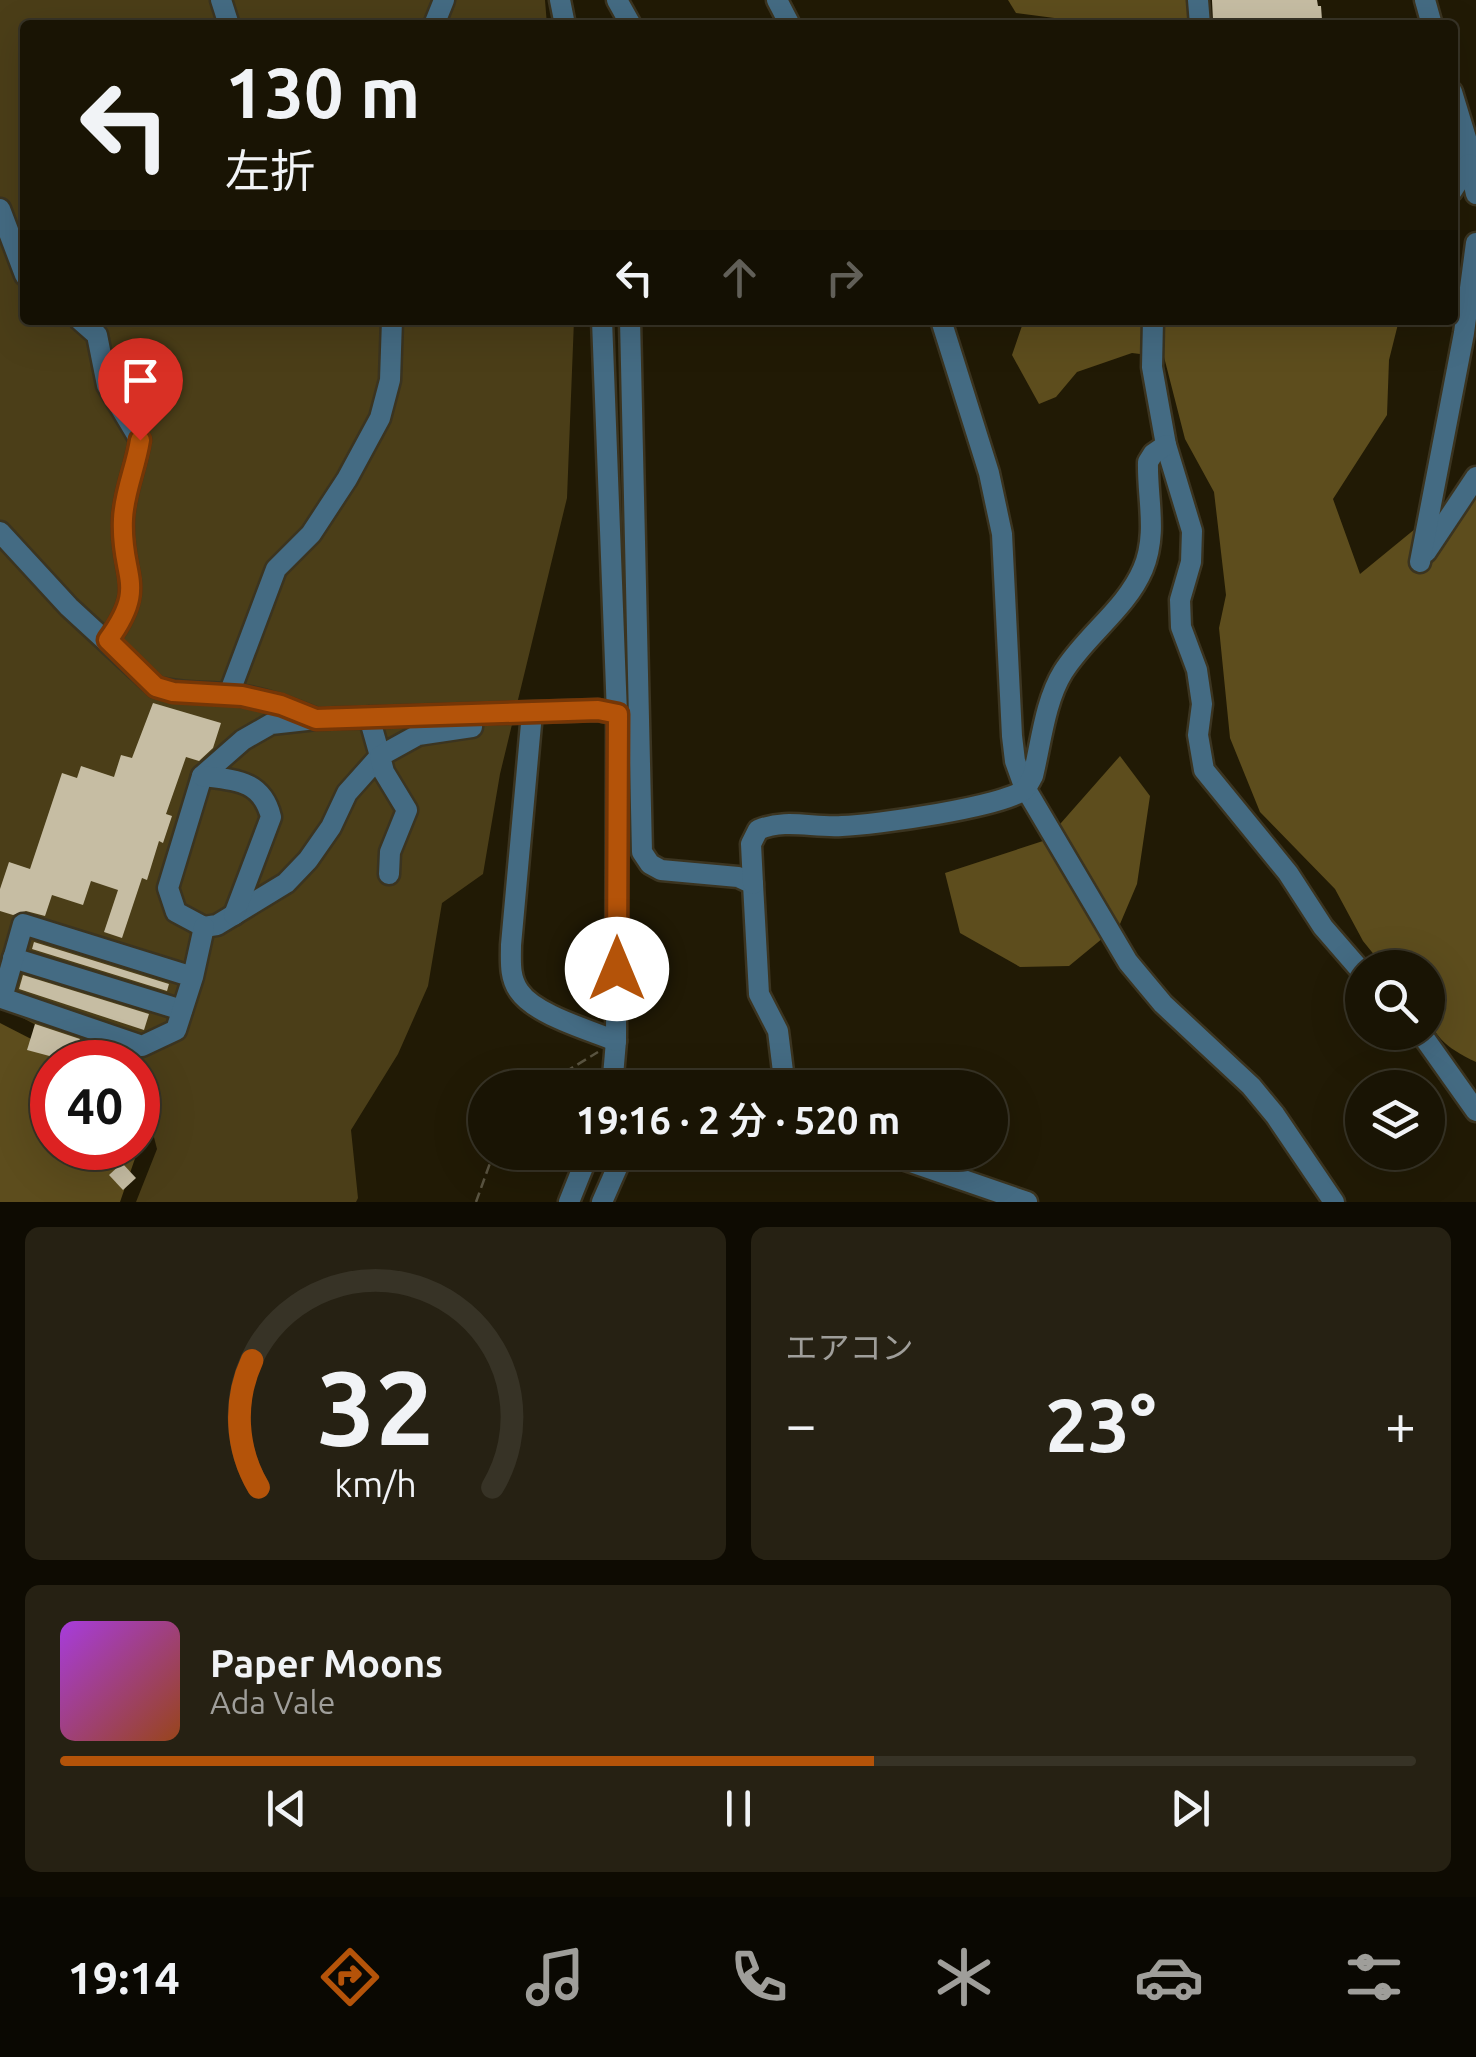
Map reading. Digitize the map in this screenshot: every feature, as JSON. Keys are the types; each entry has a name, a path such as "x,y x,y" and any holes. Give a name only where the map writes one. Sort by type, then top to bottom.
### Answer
{"street":[{"path":"1458,112 1470,151 1476,194"},
{"path":"1458,182 1470,164"},
{"path":"0,209 20,262"},
{"path":"1476,243 1464,333 1420,562 1476,477"},
{"path":"86,325 97,335 107,385 140,440 123,517 132,594 126,616 108,640"},
{"path":"229,694 276,569 310,534 347,479 380,418 390,380 392,325"},
{"path":"602,325 618,714 614,1070"},
{"path":"630,325 642,852 650,864 661,870 738,877 753,884"},
{"path":"943,325 989,473 1002,534 1015,761 1026,789 1128,962 1163,1004 1251,1086 1334,1202"},
{"path":"1153,325 1152,367 1166,445 1192,530 1192,562 1180,600 1180,626 1197,670 1202,704 1198,735 1204,770 1288,873 1323,928 1345,953"},
{"path":"783,1070 778,1030 759,994 751,844 758,830 779,823 841,826 951,812 1026,789 1062,674 1104,620 1123,603 1144,568 1153,528 1148,462 1152,454 1166,445"},
{"path":"0,532 48,586 156,687 173,692 229,694 281,705 316,719"},
{"path":"204,928 234,915 286,883 330,828 347,793 380,756 418,735 598,710 618,714"},
{"path":"369,718 384,772 408,810 390,852 389,874"},
{"path":"204,928 176,912 168,888 202,776 243,740 271,724 316,719 532,719"},
{"path":"532,719 511,973 519,992 538,1008 616,1041"},
{"path":"202,776 234,780 260,791 272,817 234,915"},
{"path":"194,977 24,924 9,952 2,998 142,1046 176,1030 194,977 204,928"},
{"path":"9,952 182,1010"},
{"path":"1433,1050 1476,1110"},
{"path":"569,1202 582,1170"},
{"path":"602,1202 616,1170"},
{"path":"934,1170 1027,1202"}],"path":[{"path":"563,1070 616,1041"},
{"path":"476,1202 488,1170"}],"shaded area":[{"path":"0,0 545,0 547,20 20,20 20,325 574,325 567,498 500,774 483,874 442,903 428,986 398,1054 351,1130 356,1202 136,1202 149,1170 160,1170 160,1040 64,1040 0,1006"},
{"path":"1008,0 1195,0 1197,20 1070,20 1016,13"},
{"path":"1022,325 1398,325 1389,360 1387,415 1333,499 1360,574 1476,479 1476,1062 1445,1043 1445,950 1370,950 1335,889 1260,812 1230,738 1219,628 1226,595 1214,492 1185,439 1164,357 1132,353 1077,372 1056,397 1039,404 1012,355"},
{"path":"1120,756 1150,796 1137,884 1120,924 1069,966 1020,967 960,933 945,873 1046,840"},
{"path":"0,1023 33,1040 30,1040 30,1170 131,1170 120,1202 0,1202"}],"building":[{"path":"1212,0 1317,0 1322,20 1213,20"},
{"path":"153,703 221,723 213,748 199,761 186,757 166,814 172,816 163,843 159,841 147,880 142,878 122,938 104,932 118,890 91,881 83,905 52,895 45,916 0,911 0,889 9,862 30,869 62,773 77,778 81,766 114,777 121,755 132,758"},
{"path":"34,942 169,984 167,991 32,949"},
{"path":"23,975 149,1014 144,1030 19,989"},
{"path":"35,1024 80,1039 80,1040 30,1040"},
{"path":"114,1170 129,1170 136,1178 123,1190 109,1175"}],"route":[{"path":"140,440 123,517 132,594 126,616 108,640 156,687 173,692 242,696 316,719 598,710 618,714 617,969"}]}
